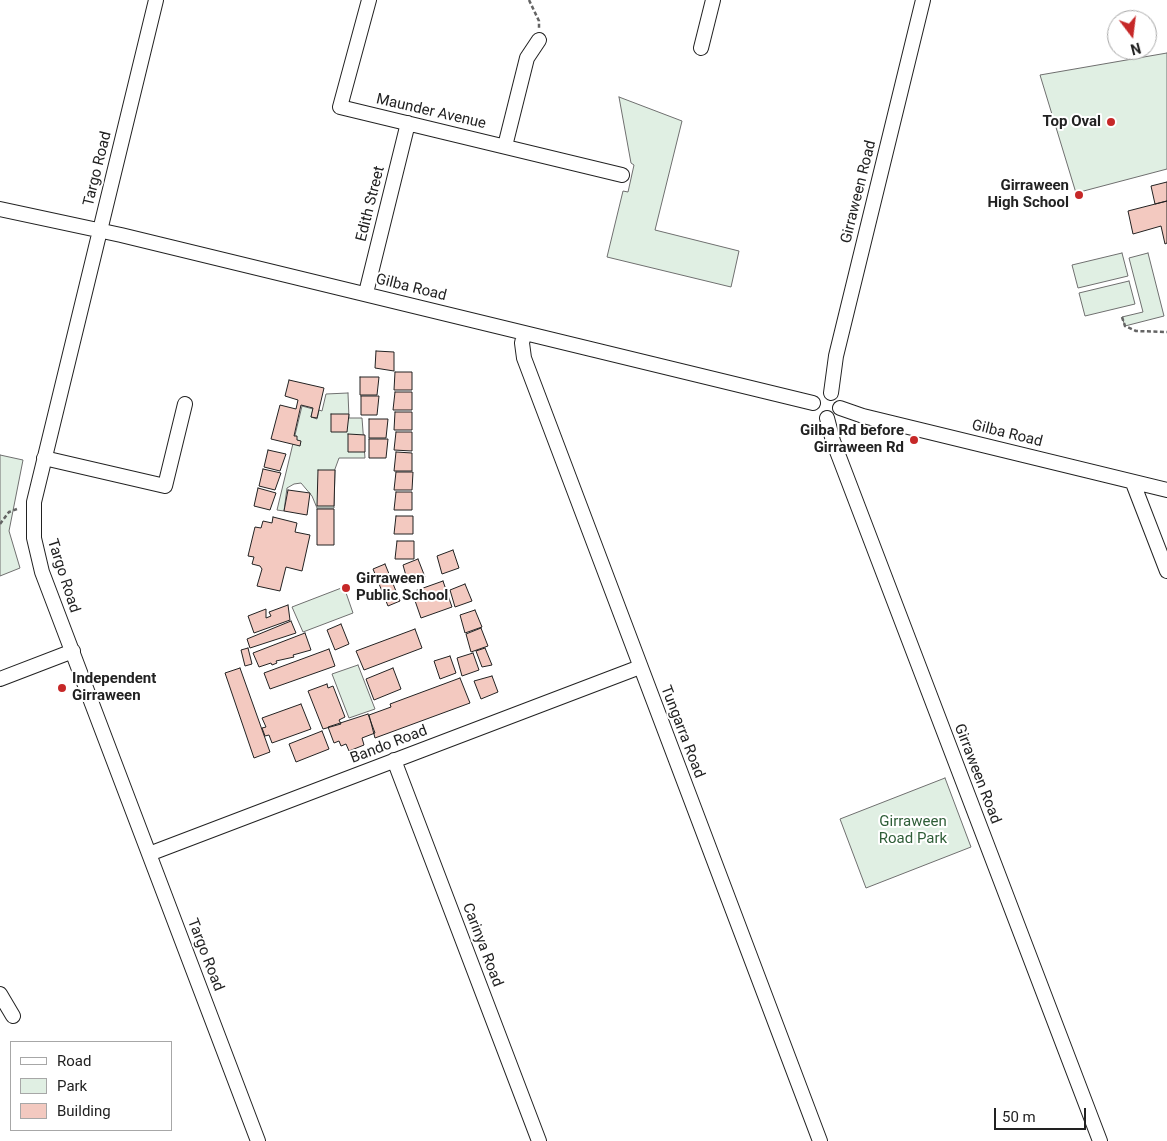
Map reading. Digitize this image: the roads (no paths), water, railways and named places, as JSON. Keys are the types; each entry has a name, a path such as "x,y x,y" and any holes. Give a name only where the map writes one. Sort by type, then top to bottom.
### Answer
{"street":[{"name":"Targo Road","path":"156,0 34,502 34,538 42,572 258,1141"},
{"name":"Maunder Avenue","path":"369,0 340,107 622,175"},
{"path":"700,48 712,0"},
{"name":"Girraween Road","path":"831,393 836,356 923,0"},
{"path":"505,146 527,58 539,40"},
{"name":"Edith Street","path":"366,293 408,123"},
{"name":"Gilba Road","path":"0,209 100,229 813,403"},
{"name":"Tungarra Road","path":"524,334 522,342 524,358 820,1141"},
{"path":"831,393 839,400 840,408 835,415 827,418 817,414 813,403 820,394 831,393"},
{"path":"44,458 165,486 185,404"},
{"name":"Gilba Road","path":"840,408 863,416 1167,490"},
{"name":"Girraween Road","path":"827,418 833,441 1100,1141"},
{"path":"1133,482 1167,571"},
{"path":"0,679 73,651"},
{"name":"Bando Road","path":"149,854 640,667"},
{"name":"Carinya Road","path":"394,760 539,1141"},
{"path":"0,994 13,1016"}],"place":[{"name":"Top Oval","path":"1111,122"},
{"name":"Girraween High School","path":"1079,195"},
{"name":"Gilba Rd before Girraween Rd","path":"914,440"},
{"name":"Girraween Public School","path":"346,588"},
{"name":"Independent Girraween","path":"62,688"}],"park label":[{"name":"Girraween Road Park","path":"913,830"}]}
